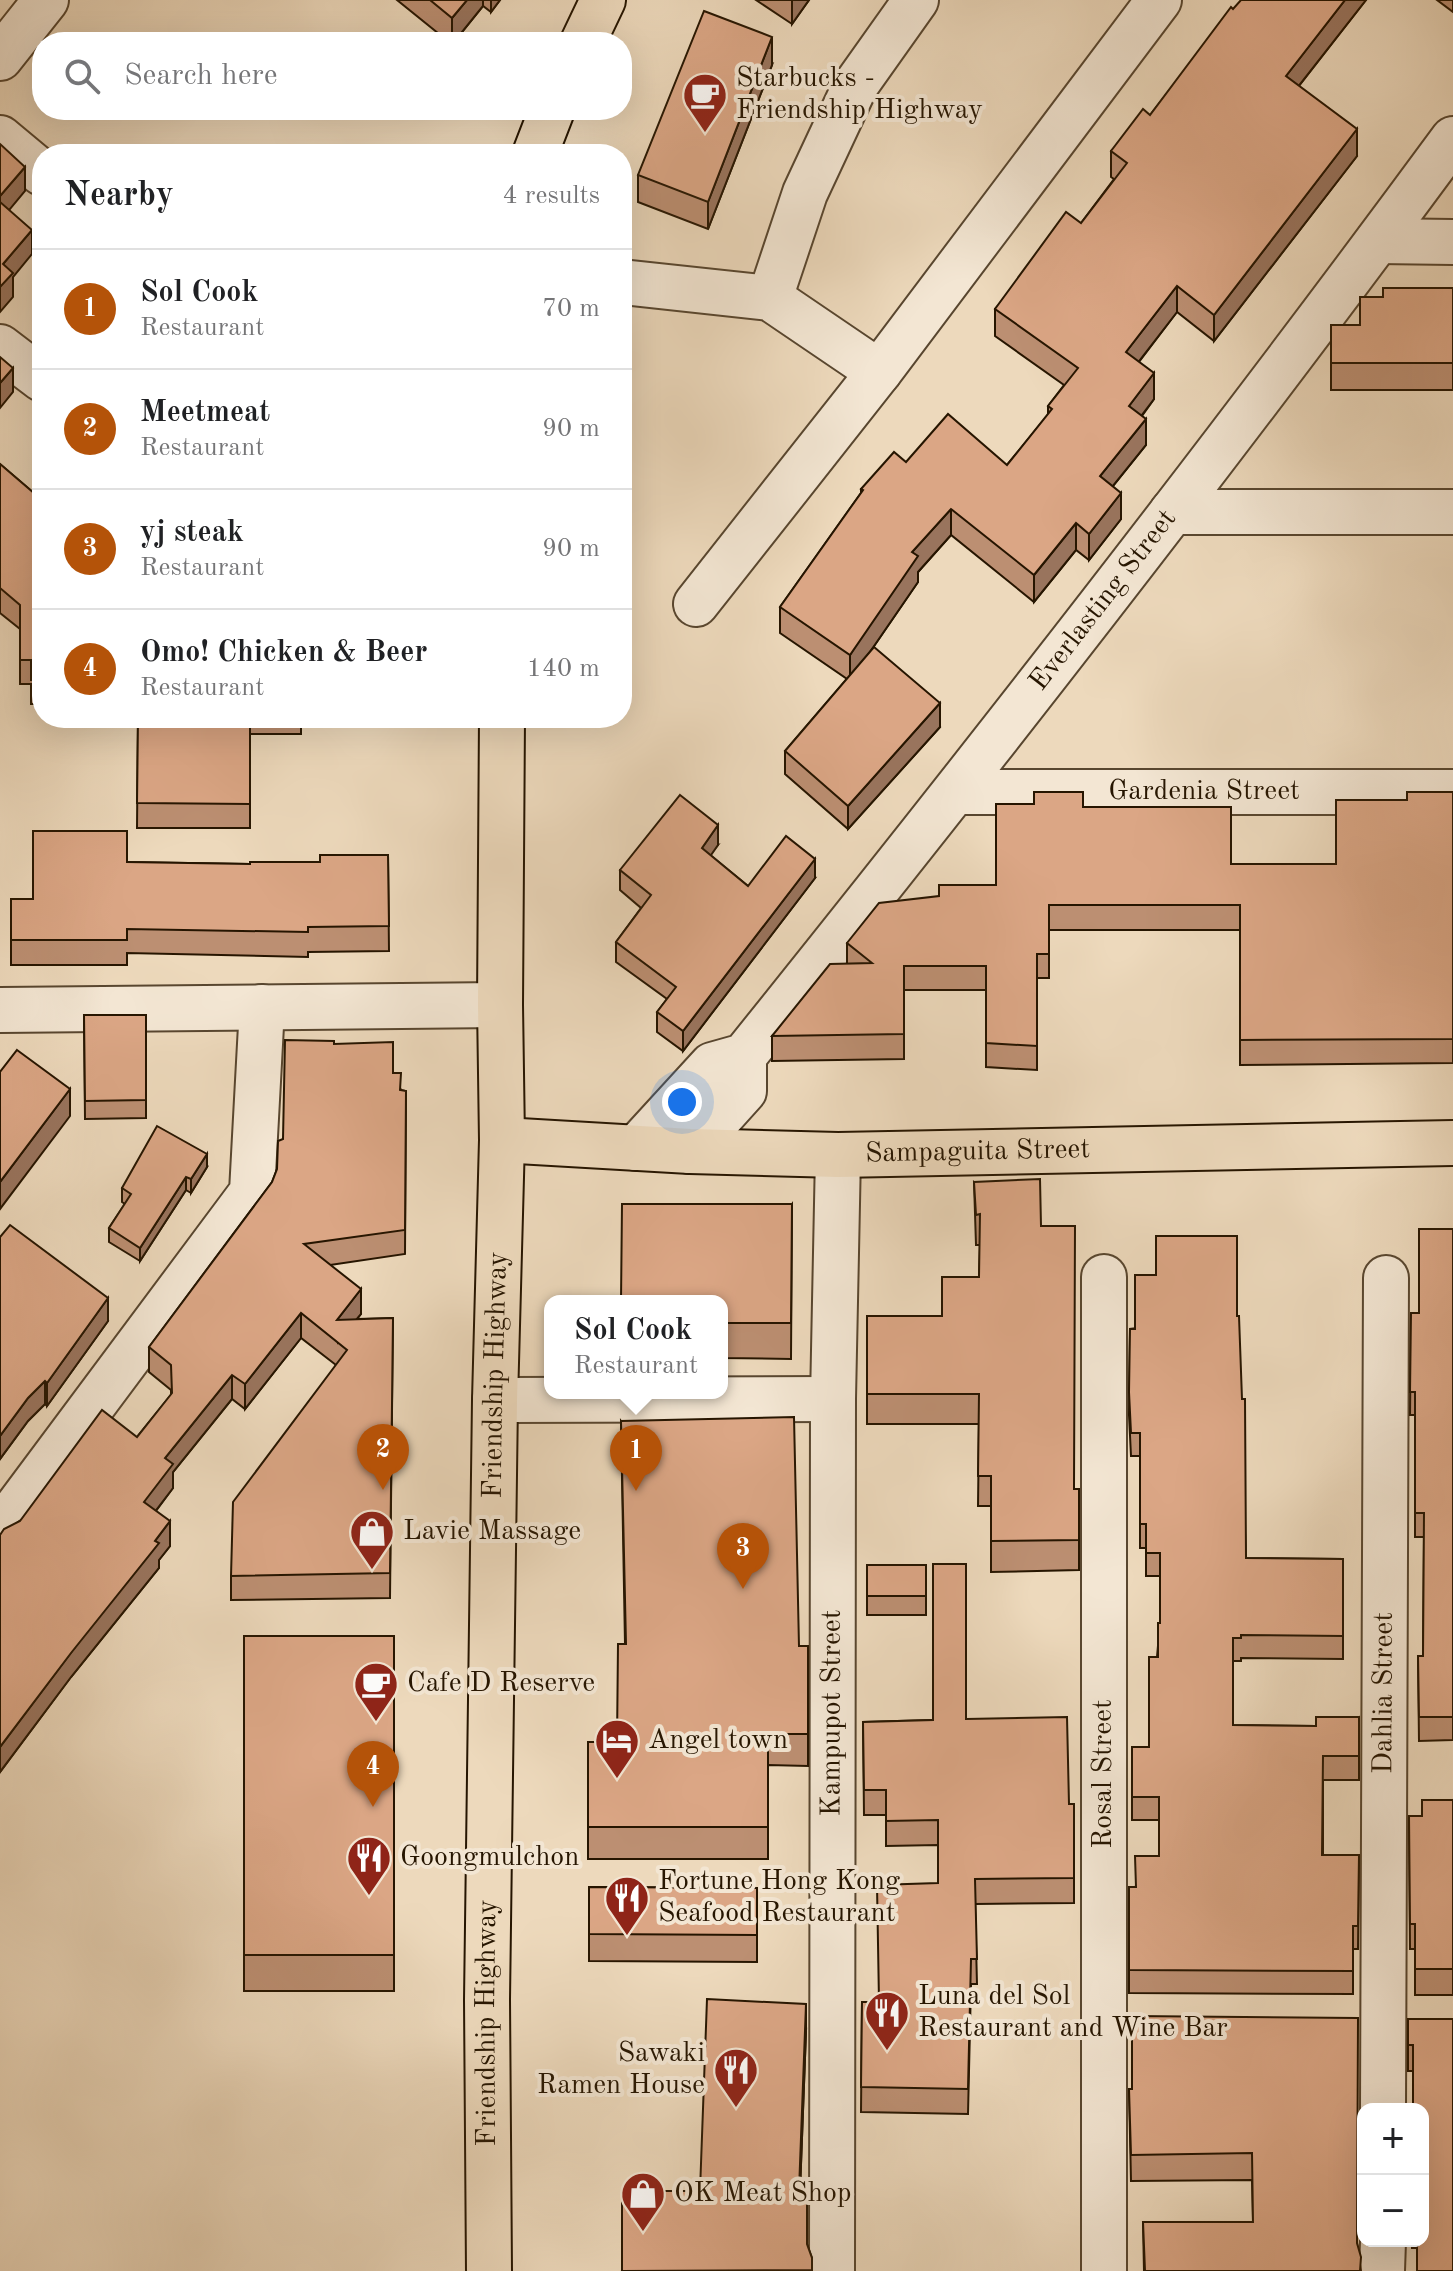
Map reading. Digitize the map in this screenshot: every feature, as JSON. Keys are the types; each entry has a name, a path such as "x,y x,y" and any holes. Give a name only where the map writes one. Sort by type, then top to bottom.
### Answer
{"main road":[{"path":"588,32 603,0"},
{"path":"539,144 548,120"},
{"name":"Friendship Highway","path":"489,2271 487,2000 495,1400 502,1140 502,728"},
{"name":"Sampaguita Street","path":"502,1140 690,1151 838,1155 1453,1143"}],"street":[{"path":"0,58 46,0"},
{"path":"770,298 805,193 855,86 916,0"},
{"path":"696,604 879,372 1159,0"},
{"path":"0,138 32,165"},
{"name":"Everlasting Street","path":"744,1056 956,792 1453,139"},
{"path":"1378,241 1453,242"},
{"path":"632,283 770,298 879,372"},
{"path":"0,347 32,365"},
{"path":"1172,512 1453,512"},
{"name":"Gardenia Street","path":"956,792 1453,792"},
{"path":"0,1010 500,1005"},
{"path":"0,1530 252,1192 262,1007"},
{"path":"636,1148 712,1065 744,1056 744,1091 690,1151"},
{"name":"Kampupot Street","path":"832,2271 833,1399 838,1155"},
{"name":"Rosal Street","path":"1104,1277 1104,2271"},
{"name":"Dahlia Street","path":"1384,2103 1404,2020 1386,1278"},
{"path":"495,1400 833,1399"},
{"path":"1104,2018 1150,2018"},
{"path":"1337,2020 1404,2020"},
{"path":"1382,2271 1383,2247"}],"building":[{"path":"430,0 467,0 452,18"},
{"path":"1241,0 1345,0 1286,76 1357,129 1214,315 1177,286 1126,352 1154,373 1129,406 1146,419 1100,476 1121,493 1089,534 1076,523 1034,575 951,509 912,552 918,556 850,655 780,607 861,489 894,452 906,462 948,414 1007,465 1052,409 1048,406 1078,368 995,309 1066,212 1081,223 1127,163 1111,151 1143,109 1150,115 1231,7 1233,9"},
{"path":"704,11 772,37 708,202 638,175"},
{"path":"0,144 25,167 0,196"},
{"path":"0,202 32,230 3,264 13,273 0,287"},
{"path":"1383,288 1453,288 1453,363 1331,363 1331,325 1360,325 1360,297 1383,297"},
{"path":"0,357 13,368 0,383"},
{"path":"0,464 32,491 32,680 31,660 20,660 20,605 0,588"},
{"path":"874,647 940,703 848,806 785,751"},
{"path":"138,728 250,728 250,804 137,803"},
{"path":"1034,792 1083,792 1083,807 1231,807 1231,864 1336,864 1336,800 1407,800 1407,792 1453,792 1453,1039 1240,1040 1240,905 1049,905 1049,954 1037,954 1037,1046 986,1043 986,966 904,966 904,1034 772,1036 830,964 872,963 847,943 879,903 939,896 939,885 996,885 996,804 1034,804"},
{"path":"680,795 718,825 702,848 748,886 786,836 815,859 683,1031 657,1012 676,987 616,942 651,895 620,870"},
{"path":"33,831 127,831 127,862 250,864 320,862 320,855 388,855 389,926 308,927 308,932 127,929 127,940 11,940 11,899 33,899"},
{"path":"84,1015 146,1015 146,1100 85,1101"},
{"path":"285,1040 334,1041 334,1044 393,1042 393,1073 401,1073 400,1090 406,1091 405,1230 304,1244 361,1289 337,1320 393,1318 390,1573 231,1576 233,1502 347,1350 301,1313 245,1384 232,1375 165,1458 173,1464 144,1502 170,1521 155,1541 159,1543 0,1747 0,1535 4,1529 20,1521 102,1410 137,1437 172,1393 171,1365 149,1347 272,1182 277,1169 278,1141 283,1139"},
{"path":"17,1050 70,1089 0,1182 0,1072"},
{"path":"157,1126 207,1154 191,1179 186,1177 140,1248 109,1228 131,1194 122,1188"},
{"path":"1040,1179 1041,1226 1075,1226 1074,1489 1079,1489 1079,1540 991,1541 991,1476 978,1476 979,1394 867,1394 867,1316 942,1316 942,1277 979,1277 980,1214 976,1215 974,1182"},
{"path":"622,1204 792,1204 791,1323 728,1323 728,1295 621,1295"},
{"path":"10,1225 108,1298 47,1383 45,1381 28,1398 0,1436 0,1237"},
{"path":"1419,1229 1453,1229 1453,1717 1419,1717 1418,1656 1423,1656 1424,1513 1415,1513 1415,1392 1410,1392 1411,1313 1419,1313"},
{"path":"1156,1236 1237,1236 1237,1316 1242,1399 1245,1399 1246,1558 1343,1559 1343,1636 1241,1635 1241,1638 1233,1638 1233,1725 1316,1726 1316,1717 1359,1717 1359,1756 1323,1756 1322,1855 1359,1855 1358,1926 1353,1926 1353,1971 1129,1970 1129,1887 1136,1887 1135,1856 1159,1856 1159,1797 1132,1797 1132,1747 1149,1747 1149,1657 1158,1657 1160,1553 1146,1553 1146,1524 1140,1524 1140,1433 1131,1433 1129,1392 1130,1329 1135,1329 1135,1275 1156,1275"},
{"path":"794,1417 799,1646 808,1646 808,1734 768,1734 768,1827 588,1827 588,1742 617,1742 618,1644 626,1644 621,1421"},
{"path":"933,1564 966,1564 966,1719 1067,1717 1069,1804 1074,1804 1074,1878 975,1879 977,1959 971,1959 968,2089 861,2087 862,2002 879,2002 877,1885 938,1883 938,1820 886,1821 886,1790 864,1790 863,1722 933,1720"},
{"path":"867,1565 926,1565 926,1596 867,1596"},
{"path":"244,1636 394,1636 394,1955 244,1955"},
{"path":"1422,1800 1453,1800 1453,1969 1415,1969 1415,1924 1410,1924 1409,1816 1422,1816"},
{"path":"589,1887 757,1888 757,1935 589,1934"},
{"path":"707,1999 806,2004 799,2191 807,2191 807,2244 812,2270 622,2271 622,2191 700,2191"},
{"path":"1132,2016 1358,2018 1357,2247 1361,2257 1360,2271 1145,2271 1143,2222 1253,2222 1252,2153 1131,2155 1129,2089 1132,2089"},
{"path":"1408,2019 1453,2019 1453,2271 1417,2271 1417,2247 1429,2247 1429,2103 1413,2103 1413,2045 1408,2045"}],"place":[{"name":"Starbucks - Friendship Highway","path":"705,134"},
{"name":"Meetmeat","path":"383,1490"},
{"name":"Sol Cook","path":"636,1491"},
{"name":"Lavie Massage","path":"372,1571"},
{"name":"yj steak","path":"743,1589"},
{"name":"Cafe D Reserve","path":"376,1723"},
{"name":"Angel town","path":"617,1780"},
{"name":"Omo! Chicken & Beer","path":"373,1807"},
{"name":"Goongmulchon","path":"369,1897"},
{"name":"Fortune Hong Kong Seafood Restaurant","path":"627,1937"},
{"name":"Luna del Sol Restaurant and Wine Bar","path":"887,2052"},
{"name":"Sawaki Ramen House","path":"736,2109"},
{"name":"OK Meat Shop","path":"643,2233"}]}
